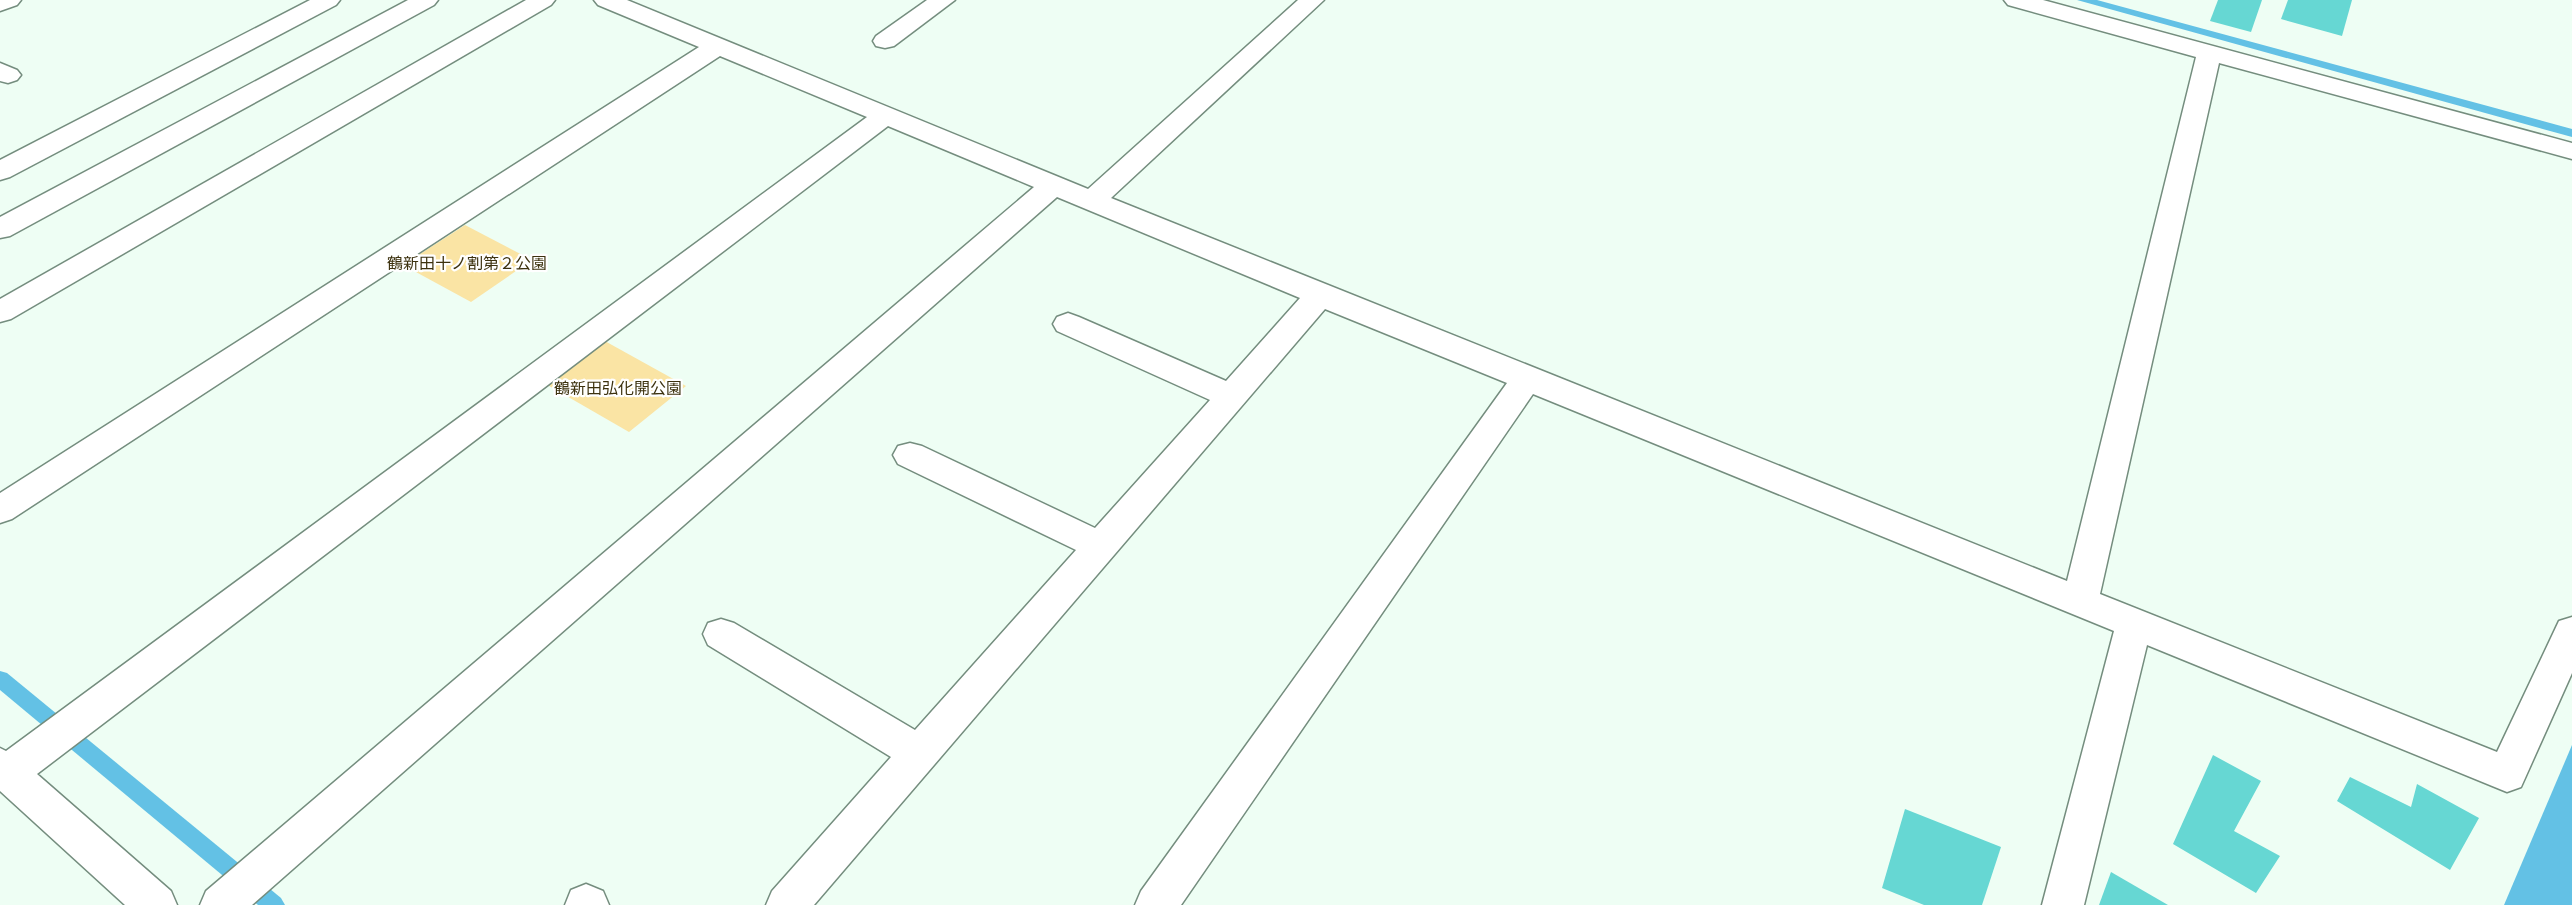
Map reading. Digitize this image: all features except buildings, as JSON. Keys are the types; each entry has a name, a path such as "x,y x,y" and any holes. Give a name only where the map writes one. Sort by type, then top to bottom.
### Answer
{"street":[{"path":"0,4 9,0"},
{"path":"0,171 328,0"},
{"path":"0,229 426,0"},
{"path":"0,312 543,0"},
{"path":"606,0 1320,295 2507,774 2572,632"},
{"path":"885,40 943,0"},
{"path":"1094,200 1312,0"},
{"path":"2016,0 2572,151"},
{"path":"0,510 718,46"},
{"path":"2080,602 2208,53"},
{"path":"156,905 4,770 41,747 887,115"},
{"path":"223,903 1054,184"},
{"path":"787,905 1320,295"},
{"path":"1068,324 1233,397"},
{"path":"1156,905 1527,378"},
{"path":"910,455 1102,547"},
{"path":"2063,905 2134,624"},
{"path":"720,633 920,754"}],"green space":[{"name":"鶴新田十ノ割第２公園","path":"465,225 532,260 471,302 403,265"},
{"name":"鶴新田弘化開公園","path":"603,340 686,386 629,432 544,383"}],"water":[{"path":"2572,745 2572,905 2504,905"}],"waterway":[{"path":"2083,0 2572,133"},
{"path":"0,679 274,905"}]}
